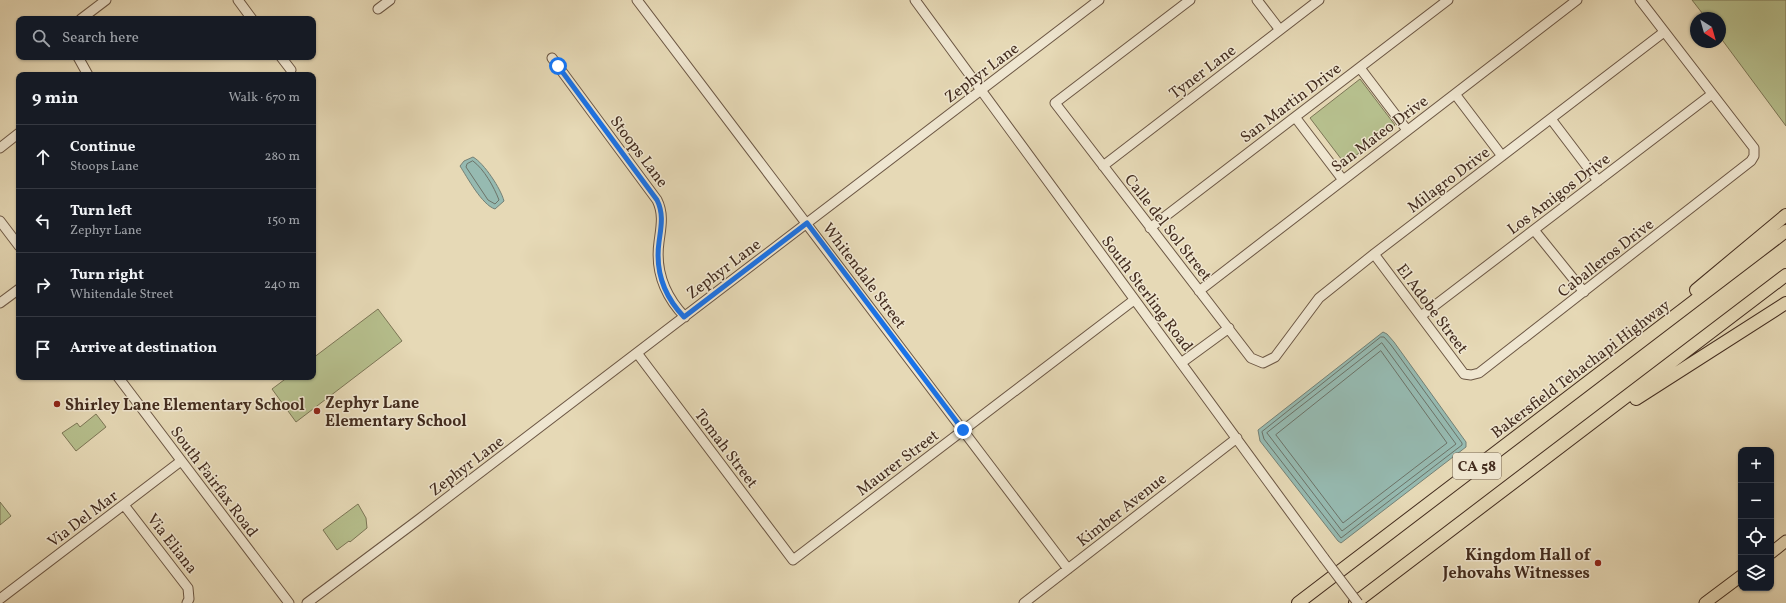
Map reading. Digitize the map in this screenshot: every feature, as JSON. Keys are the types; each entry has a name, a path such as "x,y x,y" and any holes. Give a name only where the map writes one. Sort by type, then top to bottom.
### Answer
{"highway":[{"path":"1657,329 1680,303 1786,215"},
{"name":"Bakersfield Tehachapi Highway","path":"1298,603 1786,231"},
{"name":"CA 58","path":"1357,603 1786,275"},
{"path":"1609,410 1628,403 1786,303"}],"main road":[{"path":"1774,551 1786,541"},
{"path":"1705,603 1738,578"}],"street":[{"path":"86,16 106,0"},
{"path":"238,0 250,16"},
{"path":"378,9 390,0"},
{"name":"Whitendale Street","path":"637,0 1068,569"},
{"name":"South Sterling Road","path":"915,0 1357,603"},
{"name":"Zephyr Lane","path":"307,603 1099,0"},
{"name":"Calle del Sol Street","path":"1190,0 1055,103 1251,358 1263,363"},
{"path":"1257,0 1280,30"},
{"name":"Tyner Lane","path":"1102,166 1319,0"},
{"name":"San Martin Drive","path":"1150,228 1448,0"},
{"name":"San Mateo Drive","path":"1200,291 1577,0"},
{"path":"1640,0 1712,94"},
{"name":"Milagro Drive","path":"1263,363 1275,356 1320,298 1374,254 1664,32"},
{"name":"Stoops Lane","path":"552,58 657,200 662,214 658,255 660,278 670,300 684,317"},
{"path":"80,60 87,72"},
{"path":"283,60 291,70"},
{"path":"1360,68 1407,130"},
{"path":"1454,94 1502,156"},
{"name":"Caballeros Drive","path":"1471,376 1479,373 1751,161 1754,156 1754,148 1712,94"},
{"name":"Los Amigos Drive","path":"1421,316 1712,94"},
{"path":"1295,117 1343,180"},
{"path":"1551,119 1598,181"},
{"path":"0,148 16,135"},
{"path":"0,221 16,242"},
{"path":"1534,230 1584,292"},
{"name":"El Adobe Street","path":"1374,254 1464,374 1471,376"},
{"path":"0,303 16,291"},
{"name":"Maurer Street","path":"793,560 1134,300"},
{"path":"1182,363 1229,328"},
{"name":"Tomah Street","path":"637,353 793,560"},
{"name":"South Fairfax Road","path":"120,380 288,603"},
{"name":"Kimber Avenue","path":"1024,603 1237,438"},
{"name":"Via Del Mar","path":"0,599 181,461"},
{"name":"Via Eliana","path":"124,504 188,588 187,603"}],"green space":[{"path":"1692,0 1786,0 1786,126 1726,45 1726,12 1701,12"},
{"path":"1360,79 1395,125 1345,164 1310,118"},
{"path":"378,309 402,341 296,422 272,389 284,380 316,380 316,356"},
{"path":"96,414 106,427 76,451 62,433 77,423 80,427"},
{"path":"0,502 11,516 0,525"},
{"path":"358,504 366,518 367,528 350,542 349,541 337,550 323,530"}],"water":[{"path":"473,157 487,170 496,183 502,196 504,201 495,209 480,197 460,166 464,161"},
{"path":"1383,332 1387,334 1394,342 1466,442 1466,447 1341,543 1260,441 1258,430"}],"place":[{"name":"Shirley Lane Elementary School","path":"57,404"},
{"name":"Zephyr Lane Elementary School","path":"317,411"},
{"name":"Kingdom Hall of Jehovahs Witnesses","path":"1598,563"}],"route":[{"path":"558,66 657,200 662,214 658,255 660,278 670,300 684,317 807,223 963,430"}]}
